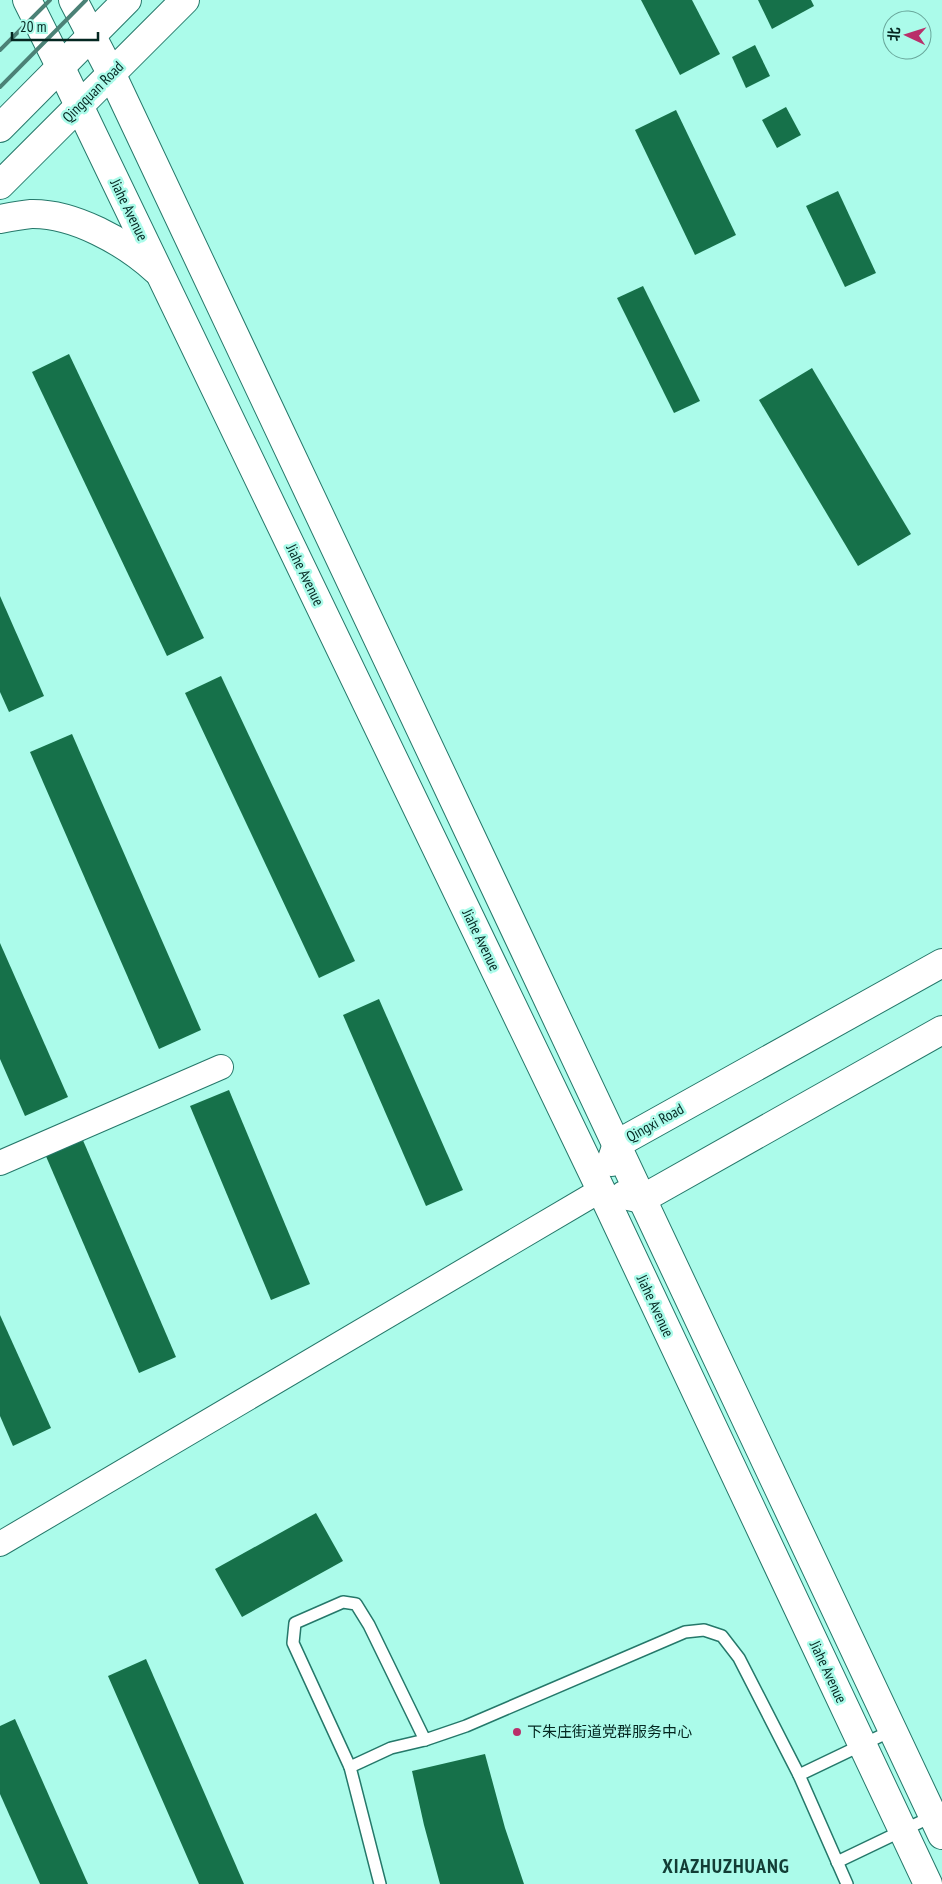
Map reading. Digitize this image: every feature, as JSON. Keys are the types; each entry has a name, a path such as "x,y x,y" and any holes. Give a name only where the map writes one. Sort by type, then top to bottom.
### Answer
{"street":[{"name":"Jiahe Avenue","path":"26,0 60,66 601,1190 928,1884"},
{"path":"73,0 111,73 938,1826"},
{"path":"0,128 127,0"},
{"name":"Qingquan Road","path":"0,185 185,0"},
{"path":"0,219 31,214 49,216 83,225 97,231 144,259 160,275"},
{"name":"Qingxi Road","path":"601,1190 617,1144 942,963"},
{"path":"0,1544 601,1190 642,1199 942,1030"},
{"path":"0,1163 221,1068"}],"lane":[{"path":"380,1884 350,1767 293,1643 295,1623 343,1602 356,1604 424,1740"},
{"path":"350,1767 390,1748 424,1740 466,1726 685,1632 704,1630 722,1636 739,1658 799,1776 847,1884"},
{"path":"799,1776 893,1730"},
{"path":"837,1862 902,1830 938,1826"}],"building":[{"path":"641,0 692,0 720,54 680,75"},
{"path":"758,0 811,0 814,6 772,29"},
{"path":"755,45 770,76 746,88 732,57"},
{"path":"786,107 801,135 777,148 762,120"},
{"path":"676,110 736,235 695,255 635,130"},
{"path":"838,191 876,273 845,287 806,206"},
{"path":"643,286 700,401 674,413 617,298"},
{"path":"69,354 204,638 167,656 32,372"},
{"path":"812,368 911,534 858,566 759,400"},
{"path":"0,596 44,696 9,712 0,692"},
{"path":"221,676 355,961 319,978 185,693"},
{"path":"72,734 201,1030 159,1049 30,752"},
{"path":"0,943 68,1097 25,1116 0,1059"},
{"path":"379,999 463,1190 426,1206 343,1015"},
{"path":"229,1090 310,1284 271,1300 190,1106"},
{"path":"82,1138 176,1357 139,1373 45,1154"},
{"path":"0,1315 51,1428 13,1446 0,1416"},
{"path":"316,1513 343,1561 242,1617 215,1569"},
{"path":"146,1659 244,1884 199,1884 108,1676"},
{"path":"15,1719 88,1884 40,1884 0,1794 0,1726"},
{"name":"下朱庄街道党群服务中心","path":"485,1754 505,1828 524,1884 440,1884 412,1771"}],"railway":[{"path":"0,50 50,0"},
{"path":"0,87 86,0"}],"place":[{"name":"下朱庄街道党群服务中心","path":"517,1732"}],"district":[{"name":"XIAZHUZHUANG","path":"726,1866"}]}
